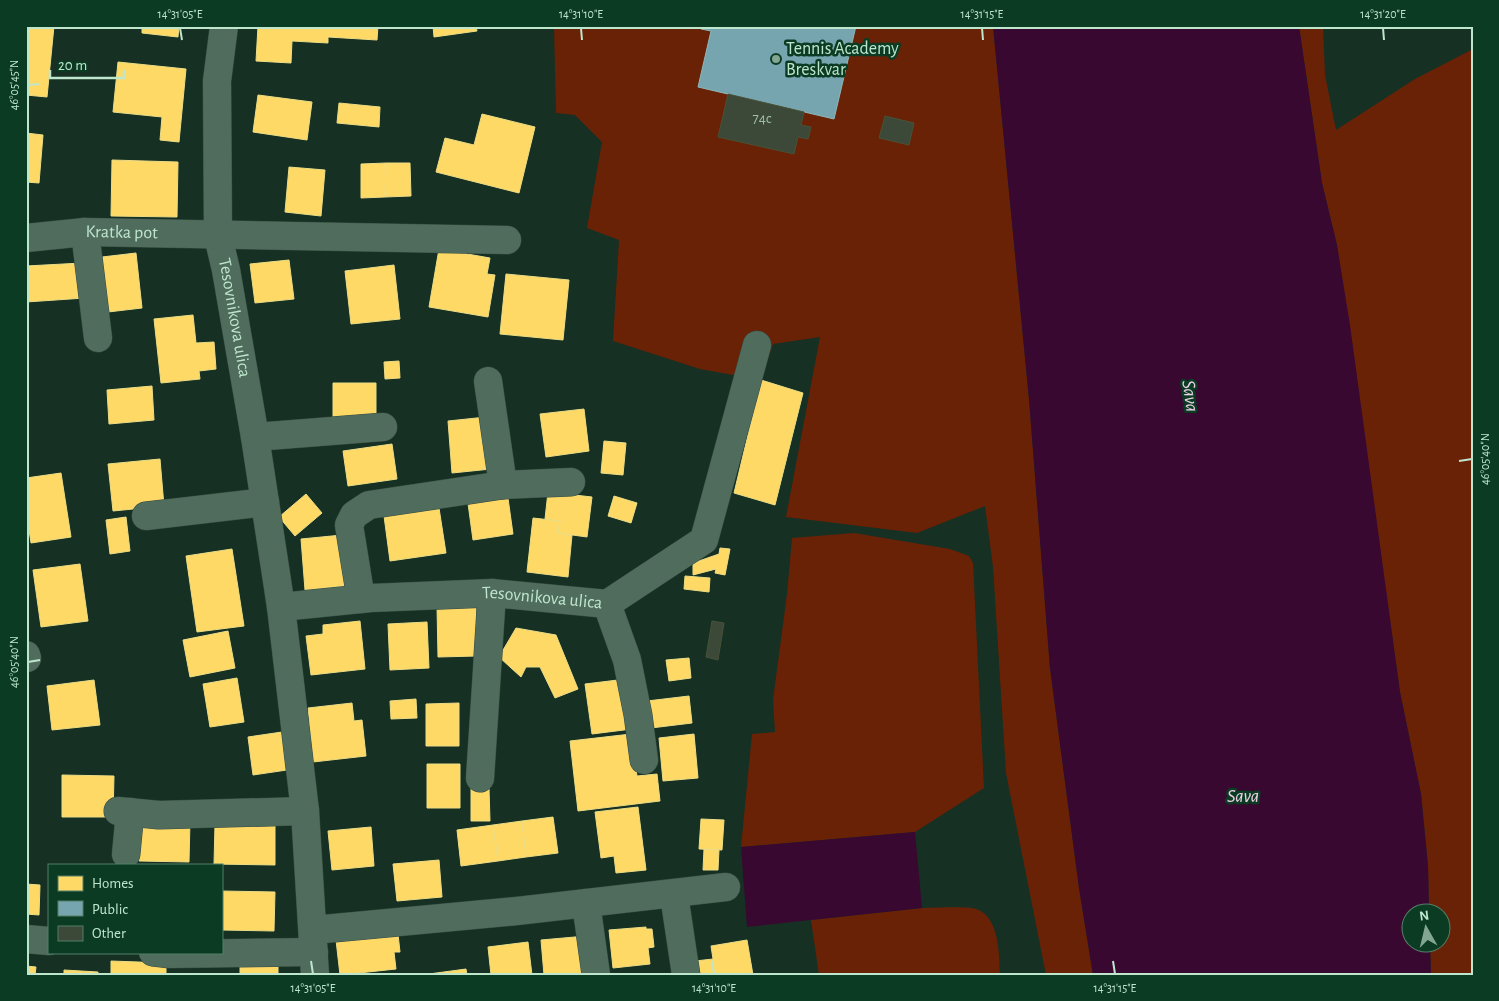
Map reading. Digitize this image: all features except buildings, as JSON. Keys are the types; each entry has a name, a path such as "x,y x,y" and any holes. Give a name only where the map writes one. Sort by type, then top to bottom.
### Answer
{"street":[{"name":"Tesovnikova ulica","path":"224,26 217,81 218,236 226,270 255,437 281,607 305,811 314,952"},
{"name":"Kratka pot","path":"26,238 85,232 507,240"},
{"path":"85,232 98,338"},
{"name":"Tesovnikova ulica","path":"281,607 361,599 492,593 607,604 704,540 757,345"},
{"path":"488,381 503,485"},
{"path":"255,437 383,427"},
{"path":"361,599 348,525 354,515 370,505 503,485 571,482"},
{"path":"146,516 265,502"},
{"path":"480,778 492,593"},
{"path":"607,604 627,660 638,715 644,760"},
{"path":"126,854 124,812 159,815 305,811"},
{"path":"222,953 314,952 586,903 674,895 726,887"},
{"path":"674,895 686,975"},
{"path":"586,903 596,975"},
{"path":"26,939 48,941"}],"shaded area":[{"path":"554,26 993,26 1029,399 1050,668 1079,888 1093,975 1046,975 1006,773 993,567 985,506 917,533 786,517 820,337 773,344 761,380 700,369 613,341 619,240 587,228 602,142 575,115 556,113"},
{"path":"1299,26 1323,26 1325,75 1336,130 1415,79 1473,49 1473,975 1431,975 1430,954 1452,954 1452,904 1429,904 1428,866 1421,794 1400,692 1337,245 1322,183"},
{"path":"854,533 950,549 969,556 973,563 984,788 915,832 741,847 752,734 775,732 773,700 787,594 792,538"},
{"path":"922,908 971,908 984,913 990,920 997,938 1000,975 819,975 811,920"}],"water":[{"name":"Sava","path":"993,26 1299,26 1322,183 1337,245 1350,325 1400,692 1421,794 1428,866 1429,904 1402,904 1402,954 1430,954 1431,975 1093,975 1079,888 1050,668 1029,399"},
{"path":"915,832 922,908 747,927 741,847"}],"place":[{"name":"Tennis Academy Breskvar","path":"776,59"}]}
